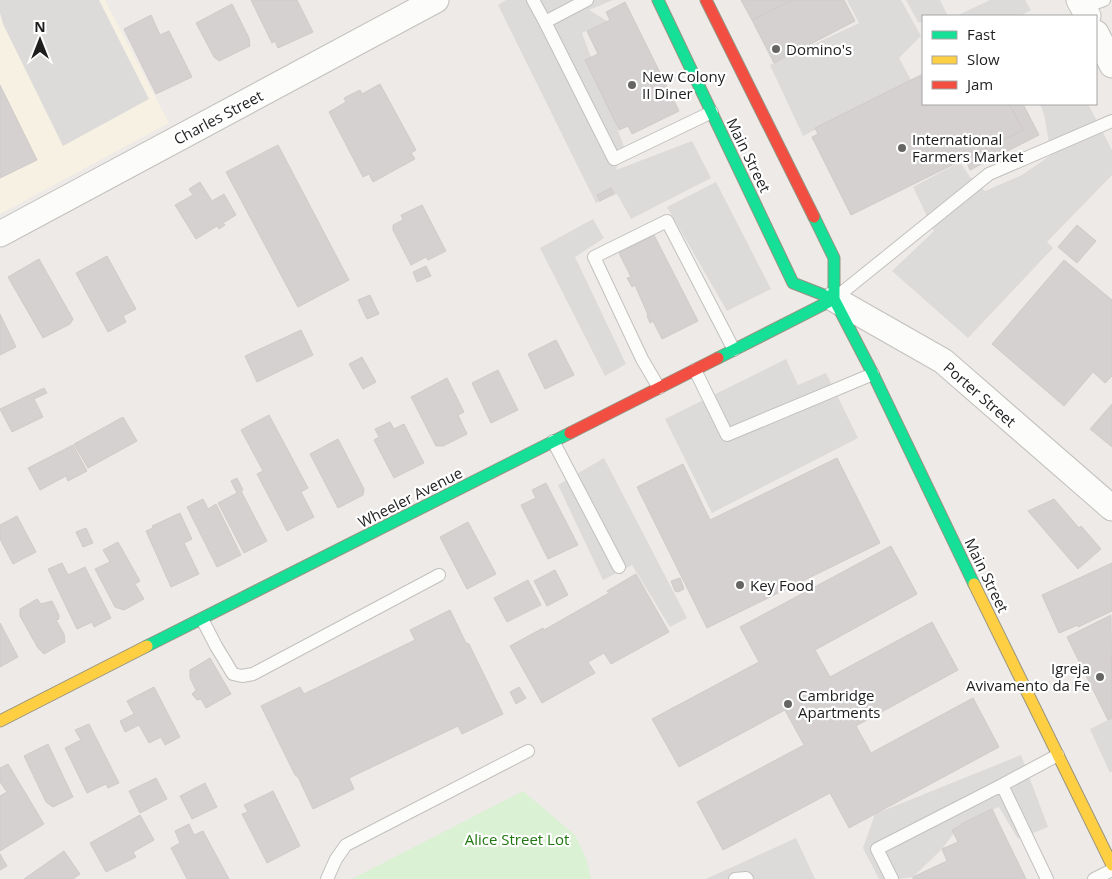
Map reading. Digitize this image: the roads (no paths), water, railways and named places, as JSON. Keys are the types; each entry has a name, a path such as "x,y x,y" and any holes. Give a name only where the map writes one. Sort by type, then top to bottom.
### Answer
{"main road":[{"name":"Main Street","path":"658,0 793,282 834,299"},
{"name":"Main Street","path":"706,0 834,258 834,299 873,374 1112,865"},
{"name":"Wheeler Avenue","path":"0,721 834,299"}],"street":[{"name":"Charles Street","path":"0,234 436,0"},
{"path":"1097,35 1112,66"},
{"name":"Porter Street","path":"834,299 943,361 1112,508"}],"lane":[{"path":"533,0 614,159 712,112"},
{"path":"545,22 587,0"},
{"path":"834,299 989,174 1112,121"},
{"path":"659,388 642,359 594,257 667,221 734,350"},
{"path":"695,370 727,435 873,374"},
{"path":"553,441 619,567"},
{"path":"202,619 233,674 242,676 253,674 439,575"},
{"path":"327,879 336,859 346,845 528,751"},
{"path":"892,879 877,849 1058,754"},
{"path":"1002,785 1047,879"},
{"path":"1094,879 1112,870"},
{"path":"735,879 747,879"}],"place":[{"name":"Domino's","path":"776,49"},
{"name":"New Colony II Diner","path":"632,85"},
{"name":"International Farmers Market","path":"902,148"},
{"name":"Key Food","path":"740,585"},
{"name":"Igreja Avivamento da Fe","path":"1100,677"},
{"name":"Cambridge Apartments","path":"788,704"}],"park label":[{"name":"Alice Street Lot","path":"517,839"}]}
